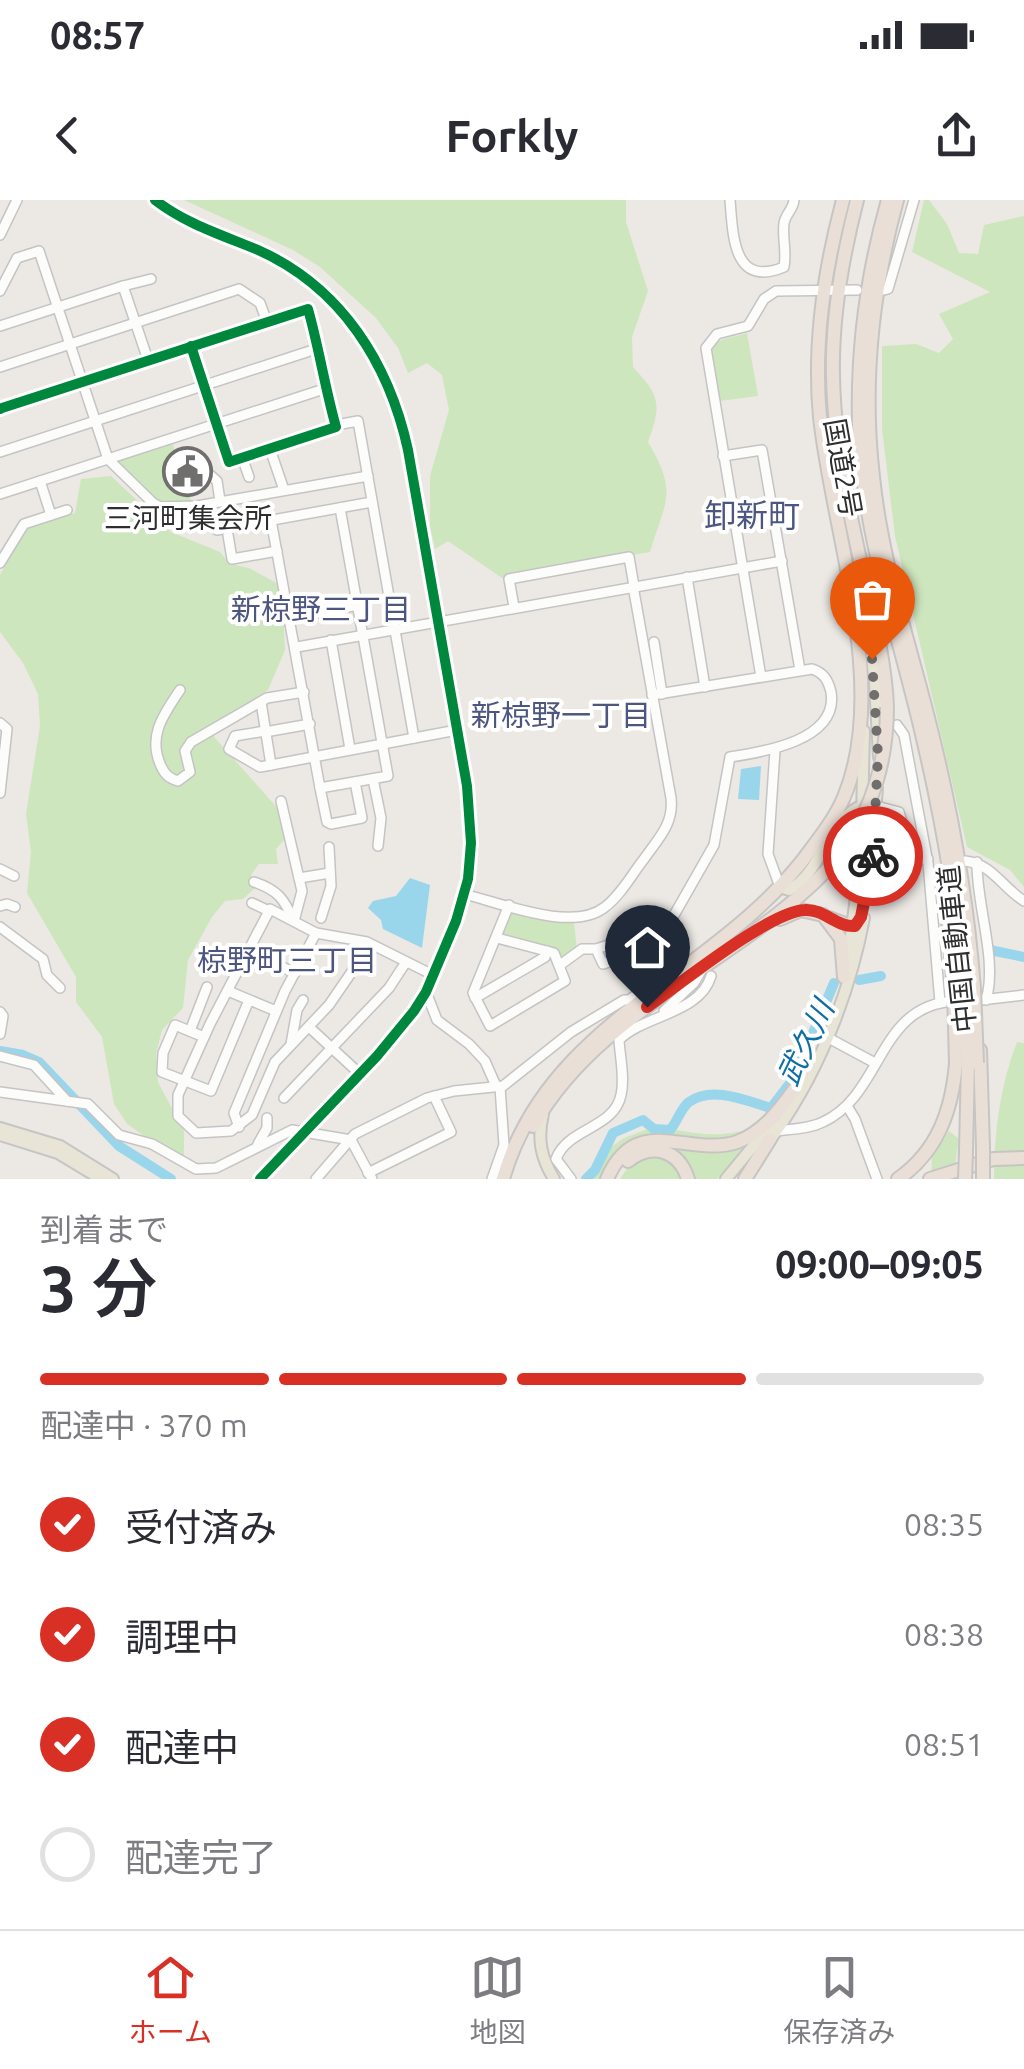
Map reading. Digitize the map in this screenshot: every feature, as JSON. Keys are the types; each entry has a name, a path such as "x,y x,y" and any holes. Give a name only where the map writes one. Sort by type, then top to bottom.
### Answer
{"highway":[{"name":"国道2号","path":"502,1179 529,1115 569,1062 629,1009 726,937 799,866 839,808 854,769 859,722 858,655 852,596 820,414 818,352 843,200"},
{"name":"国道2号","path":"512,1179 526,1138 552,1096 591,1053 701,963 760,929 807,890 844,850 866,814 878,783 885,753 887,707 882,657 833,418 830,361 830,289 857,200"},
{"path":"888,200 874,252 862,330 860,446 873,542 925,745 971,994 982,1077 972,1175"},
{"name":"中国自動車道","path":"897,200 872,329 868,393 872,477 891,580 948,804 963,889 971,994 967,1063 975,1149 972,1175"},
{"path":"760,929 801,910 853,927 861,917 870,875"},
{"path":"823,915 841,939 844,977"},
{"path":"898,1179 922,1159 942,1128 952,1092 967,1063 971,994"},
{"path":"607,1179 619,1158 646,1142 715,1145 742,1140 769,1121 794,1090"},
{"path":"745,1179 773,1135"},
{"path":"616,1179 634,1156 655,1150 676,1158 688,1179"},
{"path":"930,1179 992,1159 1024,1158"},
{"path":"951,1179 993,1166 1024,1166"}],"main road":[{"path":"726,1179 772,1125 794,1090 824,1036 844,977 862,837 870,805 878,709 862,570"},
{"path":"737,1179 773,1135 824,1036 857,948 870,875 870,805 858,655"},
{"path":"779,882 789,890 796,886 848,812 870,805"},
{"path":"799,866 846,809 870,805"},
{"path":"837,830 851,821 862,837"},
{"path":"552,1096 539,1136 544,1160 554,1179"},
{"path":"0,1132 58,1153 101,1179"},
{"path":"0,1132 60,1146 113,1179"}],"street":[{"path":"0,236 17,200"},
{"path":"155,200 184,219 259,250 294,270 336,305 360,332 384,373 400,416 458,730 471,824 464,894 426,992 391,1041 260,1179"},
{"path":"730,200 734,246 756,272 765,274 784,267 784,224 794,200"},
{"path":"884,290 888,289 914,200"},
{"path":"0,291 17,258 40,251 108,460 160,507 368,476"},
{"path":"0,326 151,279"},
{"path":"123,286 148,360"},
{"path":"0,368 239,289 260,303 267,322"},
{"path":"761,677 706,357 708,344 718,334 748,326 772,293 857,290"},
{"path":"0,408 308,309 319,348 324,389 336,425"},
{"path":"191,346 229,462"},
{"path":"0,452 319,348"},
{"path":"0,494 324,389"},
{"path":"220,501 216,481 206,475 229,462 358,420 414,738"},
{"path":"270,448 284,490"},
{"path":"724,456 762,450 800,670"},
{"path":"242,458 249,477"},
{"path":"40,482 51,515"},
{"path":"217,530 372,502"},
{"path":"320,788 388,776 340,508"},
{"path":"0,563 24,524 67,510"},
{"path":"271,520 327,822 362,818 355,782"},
{"path":"228,535 232,559 277,551"},
{"path":"464,894 563,918 593,914 615,896 666,828 672,804 657,695 629,557 510,579 514,607"},
{"path":"296,647 782,561"},
{"path":"686,577 705,687"},
{"path":"290,618 358,606"},
{"path":"330,640 350,749"},
{"path":"654,642 657,695"},
{"path":"642,990 673,916 714,845 730,757 775,750 825,720 832,708 826,678 816,670 657,695"},
{"path":"180,690 164,714 156,737 158,759 165,774 174,780 185,778 190,772 188,745 261,702 304,692"},
{"path":"261,702 272,764"},
{"path":"0,724 6,729 0,793"},
{"path":"310,724 235,736 229,749 260,767 458,730"},
{"path":"897,725 904,735 931,861 940,1002"},
{"path":"571,1179 556,1159 561,1147 613,1113 622,1091 618,1040 669,1008 694,983 701,963 723,932 779,882 769,861 768,844 775,750"},
{"path":"373,779 380,818 378,846"},
{"path":"280,801 300,878 302,896 294,921"},
{"path":"870,805 899,812 912,853 931,861"},
{"path":"321,918 330,896 329,847"},
{"path":"965,861 988,867 1007,890 1024,902"},
{"path":"971,994 986,944 976,862"},
{"path":"0,869 14,876"},
{"path":"300,878 330,873"},
{"path":"254,882 278,892 294,921"},
{"path":"252,902 316,933 360,939 434,975"},
{"path":"497,938 554,953 565,981 490,1026 474,993 508,905"},
{"path":"0,906 15,907"},
{"path":"269,911 184,1081 176,1106 188,1129 206,1134 239,1127 255,1110 275,1062 337,994 364,954 374,946"},
{"path":"0,928 43,959 48,975 60,988"},
{"path":"239,1127 234,1113 276,1012 316,933"},
{"path":"560,965 582,949 596,949"},
{"path":"249,951 294,973"},
{"path":"475,998 529,967 547,951"},
{"path":"284,1098 389,988 406,962"},
{"path":"316,1179 355,1134 434,1096 498,1086 572,1032 642,990 701,963"},
{"path":"190,1031 207,987"},
{"path":"228,991 276,1012"},
{"path":"426,992 437,1020 470,1044 485,1061 498,1086 504,1145 492,1179"},
{"path":"773,1135 812,1126 847,1106 901,1024 940,1002 971,994 1024,995"},
{"path":"204,1037 175,1025 163,1053 162,1072 211,1092 249,1000"},
{"path":"292,1044 302,1000"},
{"path":"0,1012 0,1034"},
{"path":"309,1026 360,1074"},
{"path":"824,1036 875,1062"},
{"path":"0,1056 34,1065 70,1102"},
{"path":"0,1092 88,1104 119,1135 152,1144 196,1169 213,1174 292,1130"},
{"path":"351,1140 370,1176 451,1132 434,1096"},
{"path":"847,1106 877,1179"},
{"path":"257,1147 267,1118"},
{"path":"266,1130 304,1131 351,1140"}],"green space":[{"path":"184,200 626,200 626,222 648,291 632,337 633,367 656,401 648,442 666,485 664,507 650,552 502,578 448,541 435,549 430,526 430,476 449,410 442,375 427,363 408,373 398,348 376,318 320,267 293,250"},
{"path":"924,200 929,200 947,224 959,253 978,254 984,225 1024,216 1024,887 1010,870 967,847 895,536 882,429 882,346 916,344 939,353 953,339 939,314 990,292 912,252"},
{"path":"747,333 758,396 720,401 711,352 722,340"},
{"path":"172,442 192,503 153,502 113,462"},
{"path":"111,476 171,532 220,552 230,564 249,568 282,586 285,650 268,690 208,730 281,812 287,837 276,849 278,864 259,864 251,875 255,888 243,899 225,901 212,917 188,960 183,1008 162,1030 156,1054 158,1082 184,1131 184,1157 163,1149 127,1124 114,1104 102,1037 76,1002 76,977 27,893 31,852 26,814 40,726 38,694 23,663 0,632 0,575 28,525 75,513 81,479"},
{"path":"508,911 574,922 577,950 560,958 504,937 501,933"},
{"path":"1017,1042 1024,1043 1024,1179 994,1179 999,1109"},
{"path":"653,1127 712,1134 752,1129 724,1137 640,1138 603,1179 588,1179 611,1147"},
{"path":"949,1131 959,1139 953,1179 931,1179 932,1157"},
{"path":"757,1135 717,1179 692,1179 690,1169 643,1145 709,1148"},
{"path":"655,1154 673,1161 684,1179 620,1179 631,1163"}],"water":[{"path":"761,766 759,800 738,799 741,769"},
{"path":"410,878 430,885 422,948 383,929 381,920 368,908 373,901 396,896"}],"waterway":[{"name":"武久川","path":"990,950 1024,957"},
{"name":"武久川","path":"859,980 881,976"},
{"name":"武久川","path":"586,1179 595,1170 613,1133 643,1120 654,1129 670,1130 686,1105 698,1097 730,1096 771,1108 794,1078 834,983"},
{"name":"武久川","path":"0,1051 39,1062 119,1146 171,1179"}],"cycle path":[{"path":"155,200 192,222 258,250 314,285 357,331 374,358 400,418 408,450 467,786 471,843 468,879 456,921 426,992 377,1056 260,1179"},
{"path":"0,409 2,408 308,309 336,427 229,462 191,346"}],"way so far":[{"path":"872,659 878,709 873,856"}],"place":[{"name":"三河町集会所","path":"188,471"}],"district":[{"name":"卸新町","path":"752,516"},
{"name":"新椋野三丁目","path":"321,610"},
{"name":"新椋野一丁目","path":"561,716"},
{"name":"椋野町三丁目","path":"287,961"}],"route":[{"path":"647,1007 760,929 795,912 814,911 840,924 855,926 861,917 873,856"}]}
